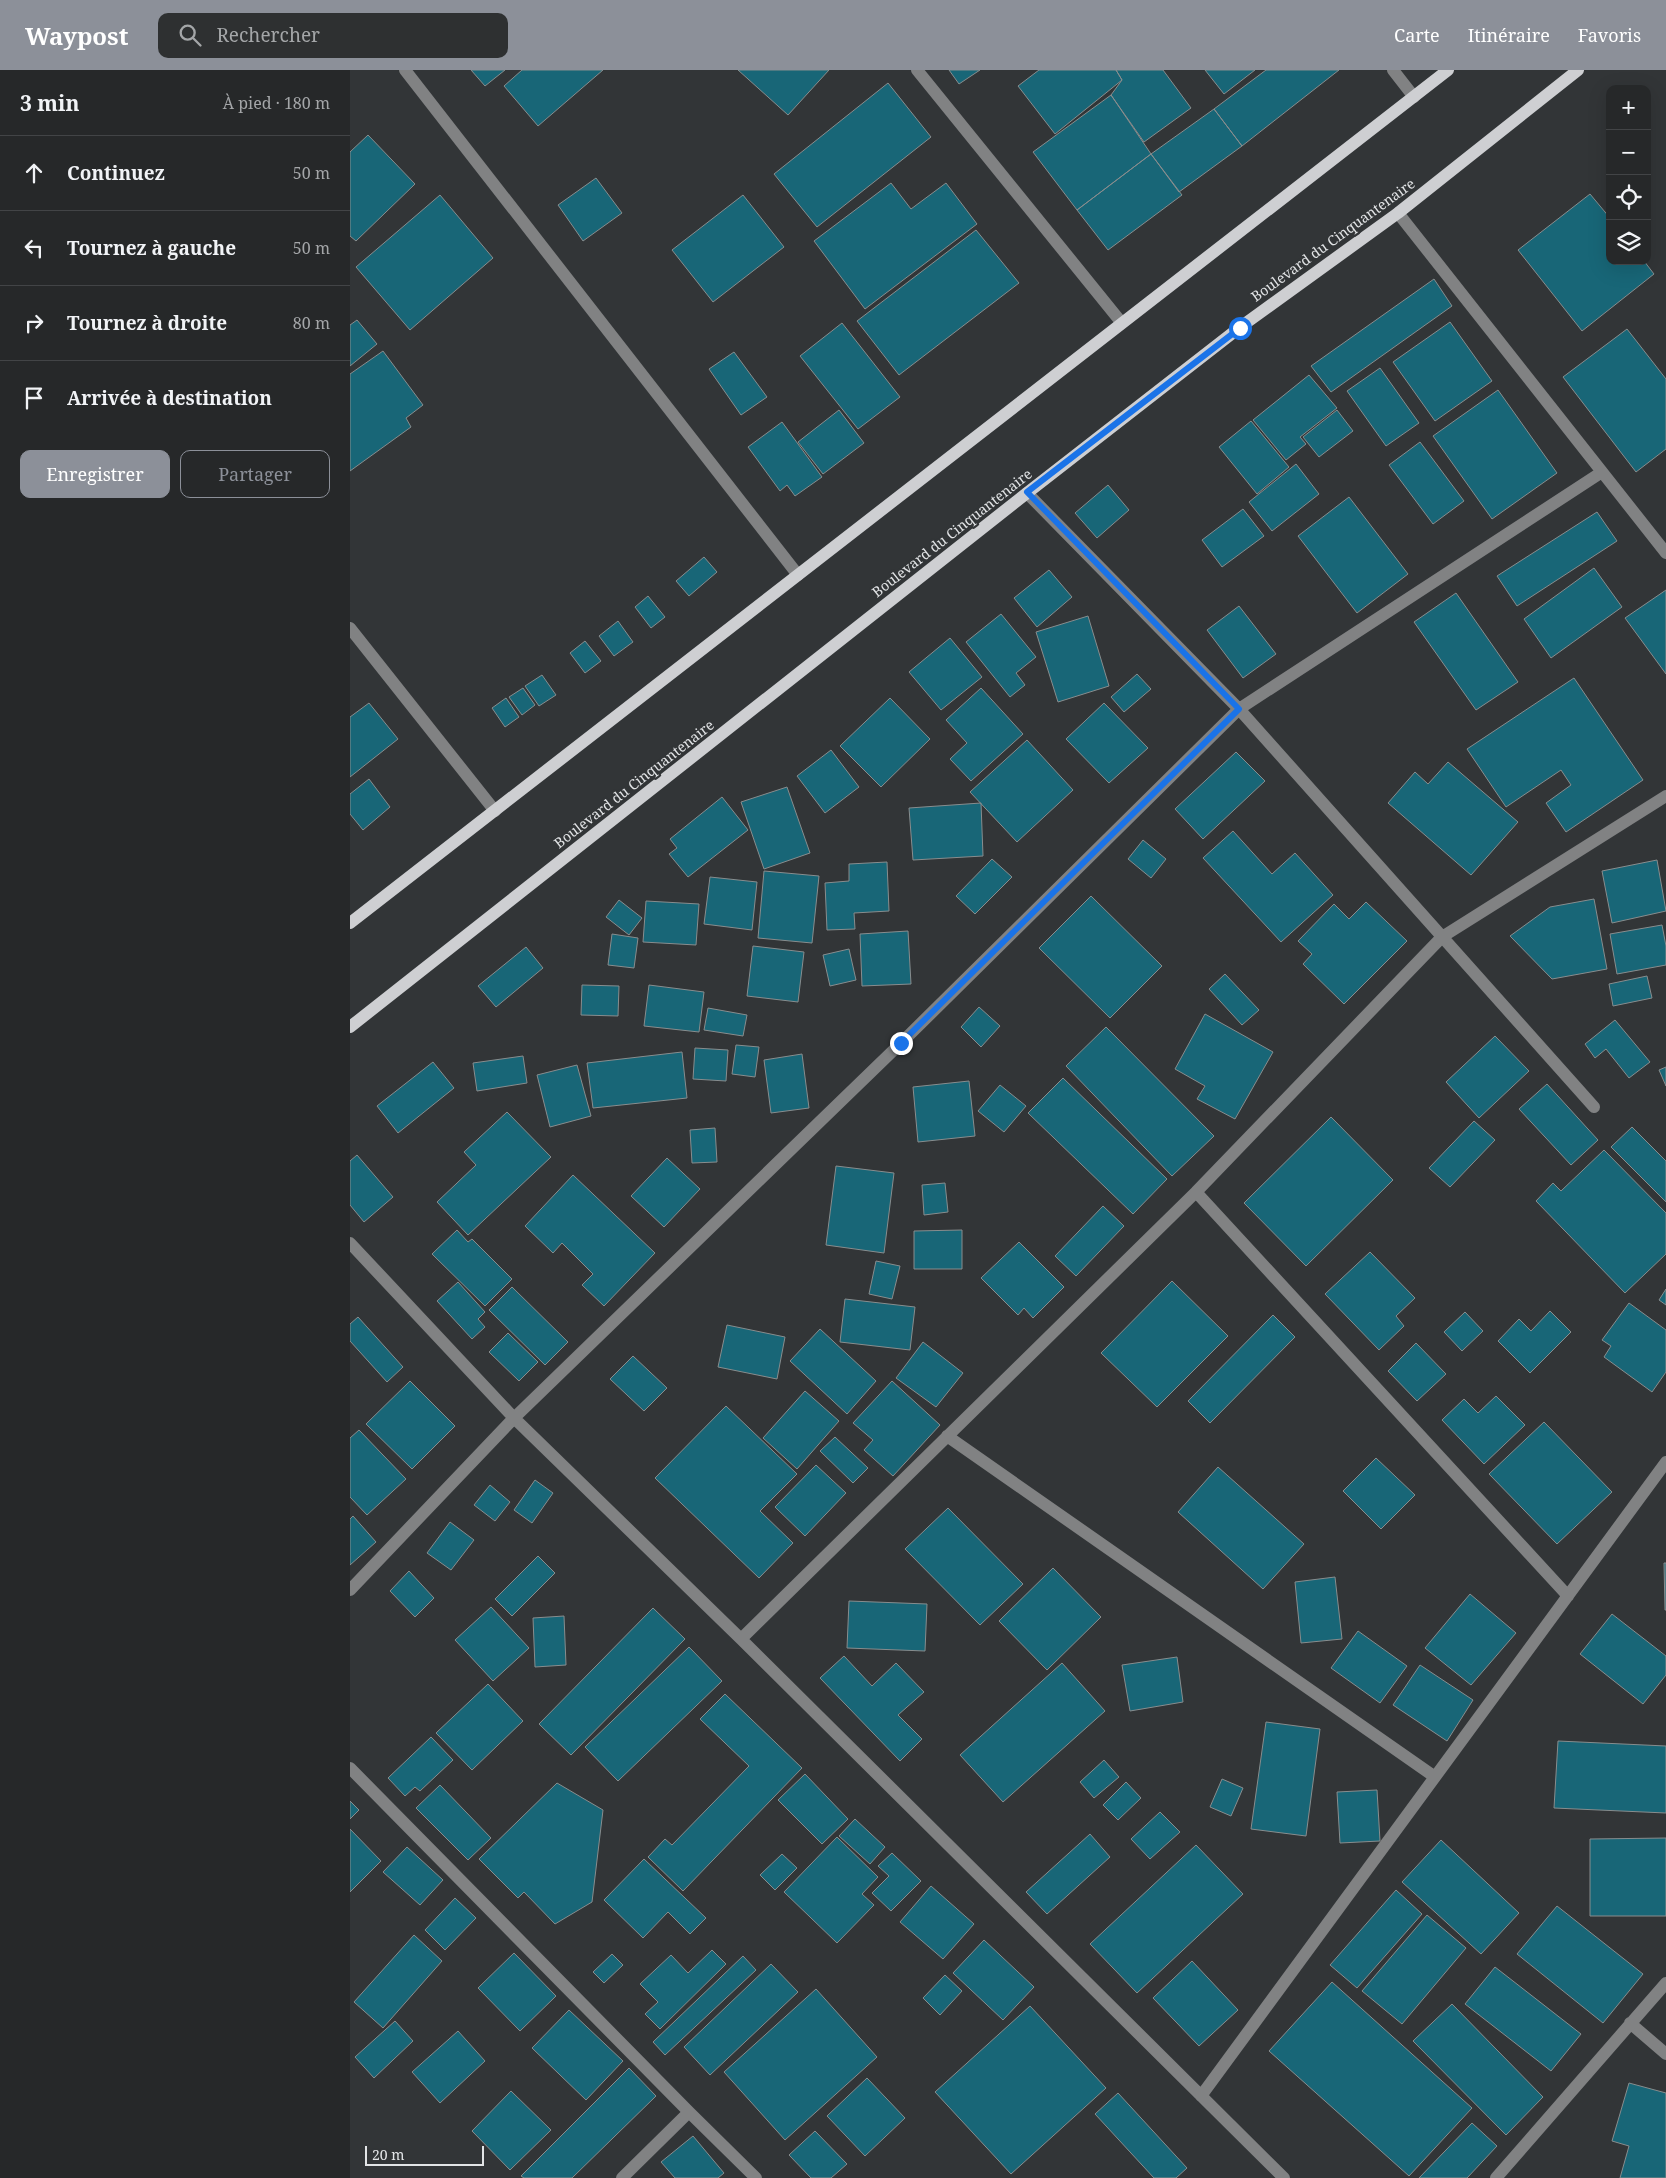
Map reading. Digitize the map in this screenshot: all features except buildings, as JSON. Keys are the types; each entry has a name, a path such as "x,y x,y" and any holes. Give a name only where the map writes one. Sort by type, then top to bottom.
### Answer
{"main road":[{"path":"350,923 1121,322 1448,70"},
{"name":"Boulevard du Cinquantenaire","path":"350,1027 1027,492 1240,328 1398,213 1578,70"}],"street":[{"path":"405,70 798,575"},
{"path":"917,70 1121,322"},
{"path":"1393,70 1414,97"},
{"path":"1398,213 1666,553"},
{"path":"350,1590 514,1418 901,1043 1239,709 1602,472"},
{"path":"1027,492 1239,709 1594,1107"},
{"path":"350,628 495,811"},
{"path":"741,1639 1196,1192 1442,937 1666,796"},
{"path":"1196,1192 1568,1596"},
{"path":"350,1243 514,1418 741,1639 1284,2178"},
{"path":"947,1436 1434,1777"},
{"path":"1201,2096 1666,1462"},
{"path":"350,1768 756,2178"},
{"path":"1496,2178 1666,1983"},
{"path":"1630,2023 1666,2054"},
{"path":"622,2178 689,2112"}],"route":[{"path":"901,1043 1239,709 1027,492 1240,328"}]}
